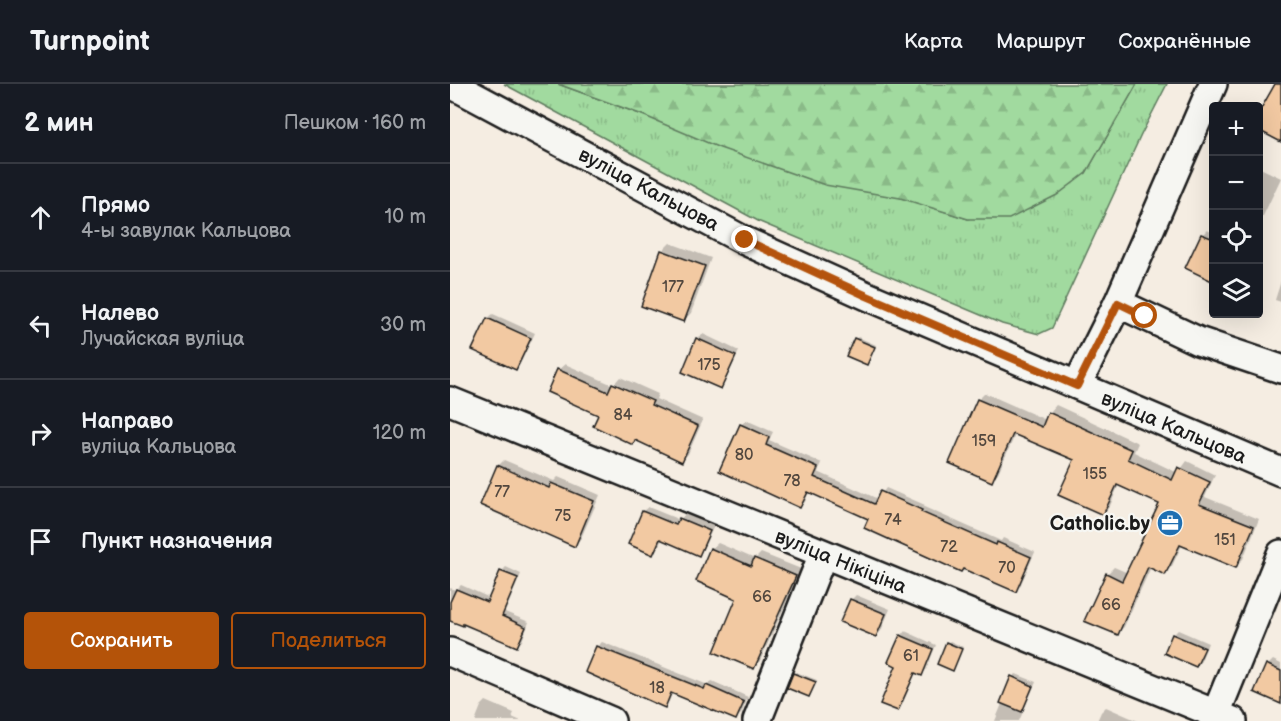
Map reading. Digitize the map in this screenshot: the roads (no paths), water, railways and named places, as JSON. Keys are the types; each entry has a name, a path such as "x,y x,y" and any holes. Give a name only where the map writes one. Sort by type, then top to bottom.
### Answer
{"street":[{"name":"вуліца Кальцова","path":"451,84 745,240 867,296 1281,472"},
{"path":"1077,386 1118,303 1213,84"},
{"path":"1118,303 1198,341 1281,369"},
{"name":"вуліца Нікіціна","path":"450,401 1221,718"},
{"path":"757,721 824,554"},
{"path":"1221,718 1281,554"},
{"path":"450,652 611,721"}],"place":[{"name":"Catholic.by","path":"1170,523"}]}
